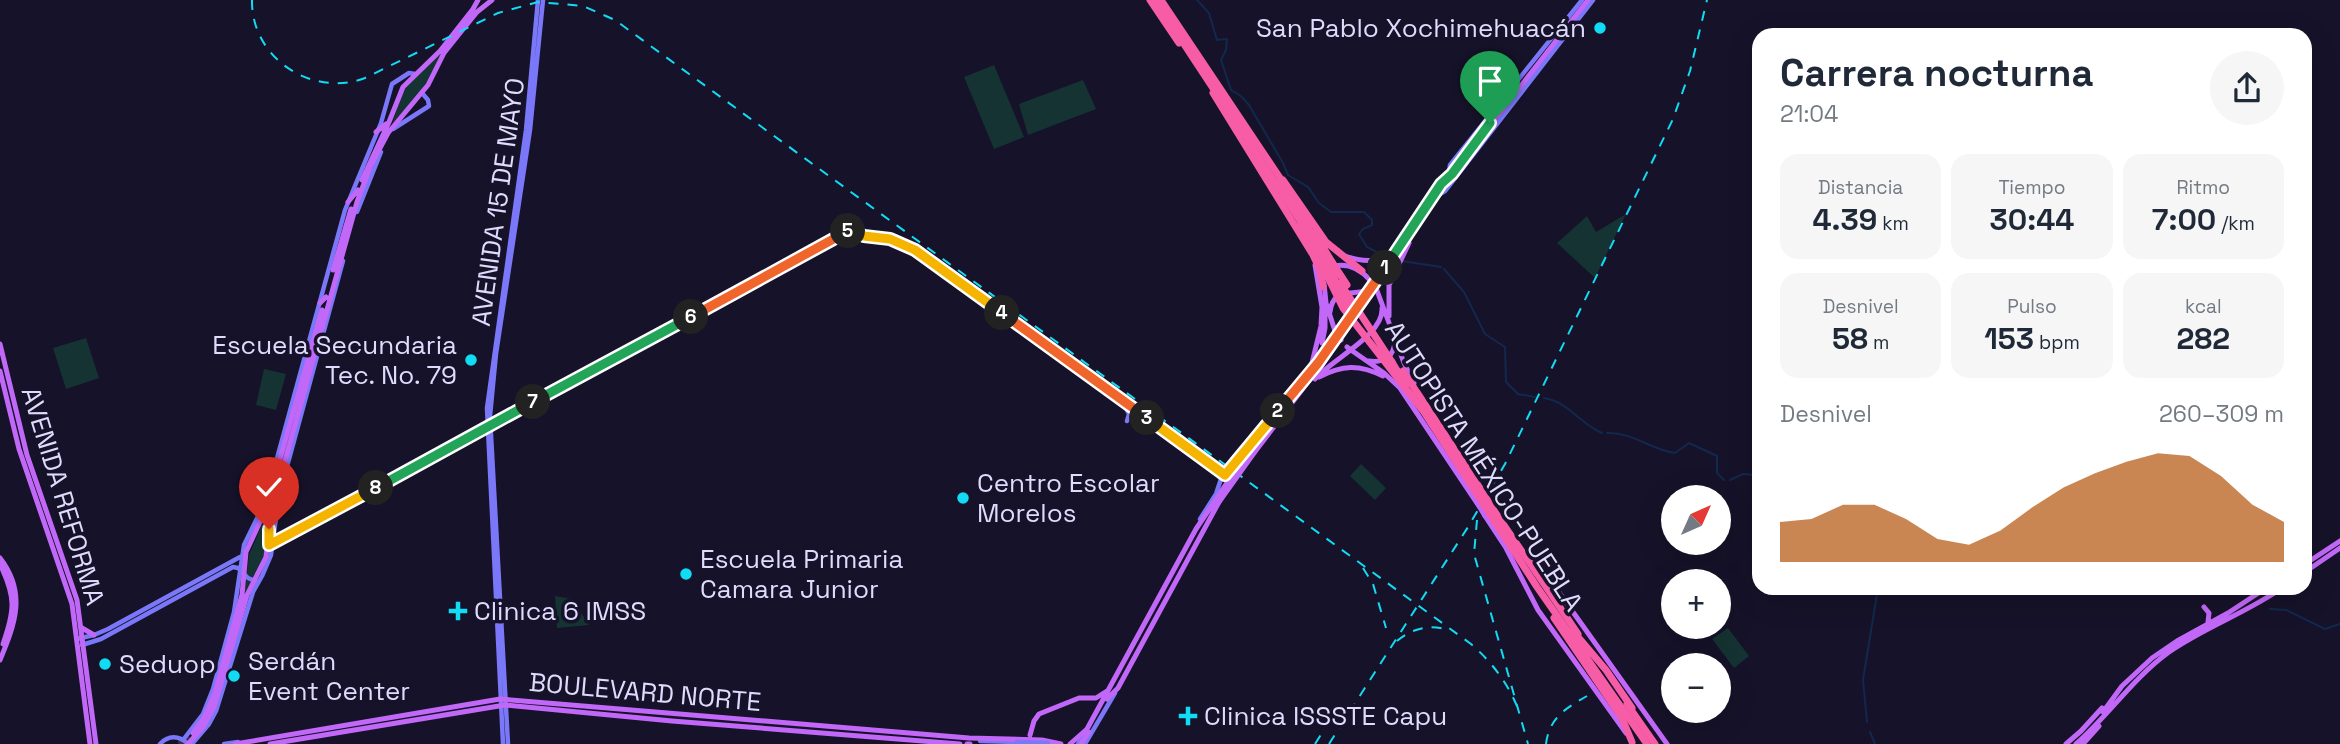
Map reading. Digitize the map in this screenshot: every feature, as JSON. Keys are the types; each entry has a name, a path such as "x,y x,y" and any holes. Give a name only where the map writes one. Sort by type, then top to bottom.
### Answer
{"highway":[{"name":"AUTOPISTA MÉXICO-PUEBLA","path":"1156,0 1213,93 1330,263 1490,511 1651,744"},
{"name":"AUTOPISTA MÉXICO-PUEBLA","path":"1156,0 1292,195 1330,263"},
{"path":"1156,0 1290,205 1343,308 1424,412 1537,587 1651,744"},
{"path":"1156,0 1298,208 1350,309 1372,341 1421,401 1569,626 1651,744"},
{"path":"1213,93 1306,242 1317,263 1323,286"},
{"path":"1244,125 1323,238 1362,271"},
{"path":"1537,587 1554,618 1617,710 1633,743"},
{"path":"1569,626 1606,670 1632,708 1651,744"}],"main road":[{"path":"193,733 207,712 216,685 234,617 244,554 265,502 312,332 326,300 357,202 385,140 402,87 440,51 478,0"},
{"path":"376,132 410,107 428,85 444,54 477,12 492,0"},
{"name":"AVENIDA 15 DE MAYO","path":"488,428 528,130 540,0"},
{"path":"1440,194 1445,191 1473,146 1581,0"},
{"path":"1081,744 1084,733 1109,689 1126,665 1219,502 1279,410 1309,375 1374,288 1441,184 1590,0"},
{"path":"188,743 209,724 218,705 248,605 270,546 293,427 348,202 396,79 409,73 426,73 429,77 428,85"},
{"path":"396,79 402,87"},
{"path":"385,140 395,128 429,106 422,93"},
{"path":"398,97 402,107 410,107"},
{"path":"392,122 405,122"},
{"path":"342,231 368,162 392,122"},
{"name":"AVENIDA 15 DE MAYO","path":"506,744 487,396 528,130"},
{"path":"1196,529 1198,521 1224,479 1252,451 1308,384 1355,312 1413,234 1451,173"},
{"path":"348,202 358,190"},
{"path":"839,227 858,239 890,243 914,253 1224,479"},
{"path":"488,428 850,233 890,239 915,250 1224,479"},
{"path":"270,546 850,233"},
{"path":"1388,320 1389,285 1413,234"},
{"path":"1338,252 1359,260 1376,261 1391,254 1404,241"},
{"path":"1306,242 1315,267 1321,307 1320,336 1309,375"},
{"path":"1431,420 1384,373 1349,349 1335,331 1323,286 1327,273 1334,266 1346,265 1362,271 1370,280 1431,420 1483,500"},
{"path":"1331,319 1331,305 1338,296 1374,288"},
{"path":"1311,364 1324,337 1325,298"},
{"path":"270,546 271,510 302,415 317,356 326,300"},
{"path":"1315,379 1376,328 1382,317 1381,301"},
{"path":"312,332 317,356"},
{"path":"1361,358 1374,362 1384,360 1393,352 1395,338"},
{"name":"AVENIDA REFORMA","path":"0,344 2,372 19,449 68,590 80,638"},
{"path":"255,528 266,509 314,347"},
{"path":"1308,384 1343,367 1357,367 1377,373 1400,388"},
{"name":"AVENIDA REFORMA","path":"2,372 27,455 71,582 81,627 80,646 96,744"},
{"path":"302,397 310,383"},
{"path":"1125,406 1129,414 1127,421"},
{"path":"1081,744 1108,698 1118,688 1126,665 1172,574 1224,479 1279,410"},
{"path":"490,414 497,418"},
{"path":"293,427 302,415"},
{"path":"1490,511 1553,584 1667,744"},
{"path":"1490,511 1538,610 1633,743"},
{"path":"255,528 266,523 269,529"},
{"path":"2312,562 2340,541"},
{"path":"2312,563 2340,548"},
{"path":"80,646 101,639 217,573 244,554"},
{"path":"0,558 11,579 17,608 13,630 0,660"},
{"path":"0,564 13,606 0,652"},
{"path":"80,638 94,635 233,567 257,581"},
{"path":"1172,574 1180,573"},
{"path":"188,743 214,707 246,600 257,581"},
{"path":"2074,744 2138,670 2152,658 2177,640 2255,595"},
{"path":"2261,595 2262,602"},
{"path":"2066,744 2168,652 2271,596"},
{"path":"2204,607 2210,615 2206,624"},
{"path":"81,627 94,635"},
{"path":"188,743 216,685"},
{"name":"AVENIDA REFORMA","path":"86,686 90,744"},
{"path":"1030,735 1034,720 1039,714 1079,698 1096,698 1109,689"},
{"name":"BOULEVARD NORTE","path":"270,744 503,702 672,721 960,744"},
{"name":"BOULEVARD NORTE","path":"224,744 503,702 969,742 1051,744"},
{"path":"218,705 225,703"},
{"path":"2082,744 2102,722 2111,704"},
{"path":"1070,744 1084,733"},
{"path":"160,744 169,737 188,743"},
{"path":"969,742 1042,740 1061,744"}],"green space":[{"path":"443,52 421,92 392,124 404,89 415,75"},
{"path":"994,65 1024,137 994,149 964,77"},
{"path":"1083,80 1096,109 1028,135 1019,104"},
{"path":"1626,214 1595,278 1557,243 1587,216 1596,232"},
{"path":"86,338 99,378 66,389 53,348"},
{"path":"264,369 286,374 276,410 256,405"},
{"path":"1361,464 1386,488 1375,500 1350,476"},
{"path":"267,513 266,552 244,597 249,555"},
{"path":"555,596 572,599 589,625 557,628"},
{"path":"1731,632 1749,656 1734,668 1731,664 1731,653 1723,653 1712,639 1731,639"}],"waterway":[{"path":"1197,0 1209,13 1217,40 1227,39 1221,60 1231,90 1249,105 1288,175 1308,187 1319,203 1331,212 1364,212 1372,220 1372,225 1359,234 1367,247 1382,255"},
{"path":"1402,261 1441,267"},
{"path":"1444,269 1464,292 1485,334 1505,347 1506,382 1518,394 1535,397"},
{"path":"1544,398 1568,408 1602,433"},
{"path":"1607,433 1625,435 1675,453 1689,443 1717,456 1717,473 1724,480"},
{"path":"1730,480 1743,474 1752,475"},
{"path":"1867,722 1863,680 1877,595"},
{"path":"2270,609 2286,610 2325,629 2340,624"},
{"path":"1870,732 1875,744"}],"tunnel":[{"path":"179,744 193,733"}],"railway":[{"path":"252,0 254,21 273,55 288,68 325,82 345,83 365,78 498,13 538,2 583,6 615,20 1471,644 1500,675 1519,711"},
{"path":"1329,744 1468,527 1505,464 1673,119 1690,71 1707,0"},
{"path":"1477,520 1474,554 1528,744"},
{"path":"1363,568 1373,584 1386,628"},
{"path":"1397,641 1422,628 1449,630"},
{"path":"1546,744 1551,727 1560,715 1587,696"},
{"path":"1315,744 1322,733"}],"place":[{"name":"San Pablo Xochimehuacán","path":"1600,28"},
{"name":"Escuela Secundaria Tec. No. 79","path":"471,360"},
{"name":"Centro Escolar Morelos","path":"963,498"},
{"name":"Escuela Primaria Camara Junior","path":"686,574"},
{"name":"Clinica 6 IMSS","path":"458,611"},
{"name":"Seduop","path":"105,664"},
{"name":"Serdán Event Center","path":"234,676"},
{"name":"Clinica ISSSTE Capu","path":"1188,716"}],"route":[{"path":"269,529 269,545 850,230 859,235 890,239 915,250 1225,475 1318,363 1441,184 1452,174 1490,123"}]}
